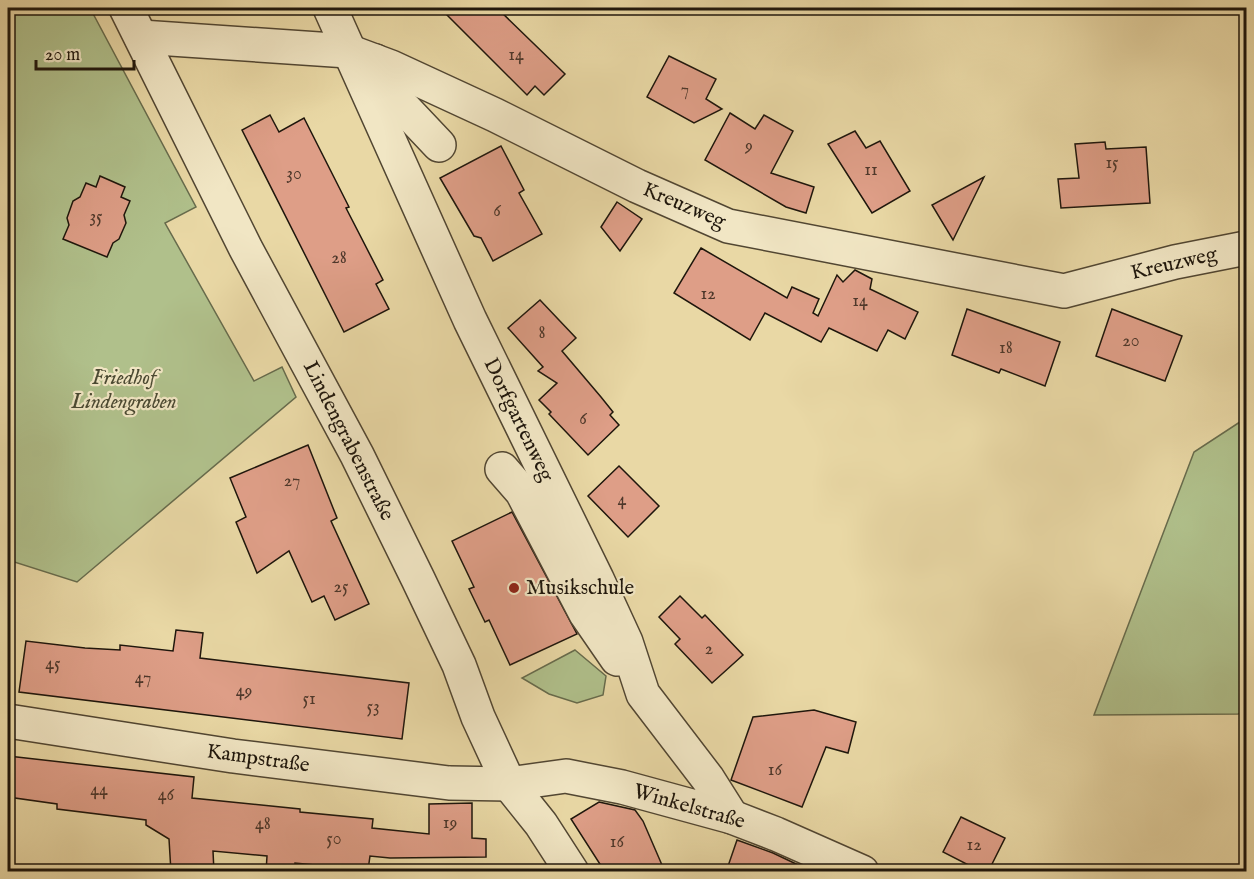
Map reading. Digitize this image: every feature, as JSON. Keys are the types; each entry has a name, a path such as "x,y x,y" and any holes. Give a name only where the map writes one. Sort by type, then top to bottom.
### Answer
{"street":[{"name":"Lindengrabenstraße","path":"126,8 246,249 357,455 459,665 478,717 509,784 541,824 572,872"},
{"name":"Dorfgartenweg","path":"330,8 362,56 470,320 597,579 626,642 643,694 708,779 732,817"},
{"name":"Kreuzweg","path":"141,37 362,56 495,115 637,186 728,226 1064,291 1175,262 1246,248"},
{"path":"362,56 387,90 439,144"},
{"path":"502,469 522,492 586,614 618,659 637,675"},
{"name":"Kampstraße","path":"8,721 280,762 449,783 509,784"},
{"name":"Winkelstraße","path":"509,784 566,776 622,787 732,817 862,872"}],"green space":[{"name":"Friedhof Lindengraben","path":"8,8 90,8 196,207 165,223 254,381 282,367 296,397 77,582 8,560"},
{"path":"1246,418 1246,711 1238,714 1094,715 1194,452"},
{"path":"575,650 606,676 603,695 577,703 549,694 522,678"}],"building":[{"path":"440,8 497,8 565,74 544,95 535,86 527,95"},
{"path":"669,56 716,79 706,99 722,109 694,123 647,97"},
{"path":"730,113 755,129 764,115 793,131 771,173 814,187 806,213 786,207 705,160"},
{"path":"270,115 279,132 304,118 383,280 376,284 389,309 344,332 242,130"},
{"path":"855,131 866,148 880,141 910,191 872,213 828,144"},
{"path":"1105,142 1106,149 1146,147 1150,203 1061,208 1058,179 1079,178 1075,144"},
{"path":"501,146 524,190 519,193 542,234 493,261 481,238 474,236 440,178"},
{"path":"100,176 125,187 121,197 130,201 124,215 126,223 107,257 63,239 69,225 67,218 73,201 80,197 86,183 96,187"},
{"path":"984,177 953,240 932,205"},
{"path":"617,202 642,219 620,251 601,227"},
{"path":"701,248 787,298 792,287 819,299 813,313 818,316 837,275 843,282 855,270 872,279 870,289 918,312 905,339 888,330 877,351 829,328 821,342 765,313 750,340 674,293"},
{"path":"540,300 576,338 562,351 613,412 610,415 619,425 588,455 549,414 551,412 539,400 557,383 538,371 543,367 508,328"},
{"path":"967,309 1060,342 1045,386 1001,369 999,373 952,355"},
{"path":"1112,309 1182,336 1165,381 1096,356"},
{"path":"308,445 337,518 331,521 369,604 335,620 324,596 312,602 289,551 257,573 236,522 246,517 230,478"},
{"path":"619,466 659,506 628,537 588,496"},
{"name":"Musikschule","path":"512,512 577,634 510,665 489,620 485,622 469,589 474,587 452,541"},
{"path":"680,596 702,618 705,615 743,655 712,683 675,644 680,639 659,617"},
{"path":"176,630 203,633 200,658 409,683 402,739 19,692 26,641 85,648 120,650 120,645 173,651"},
{"path":"814,710 856,722 848,753 826,747 802,807 731,780 753,717"},
{"path":"8,756 194,777 192,798 373,819 372,828 429,834 429,804 472,803 472,838 486,839 486,857 390,858 370,856 368,870 295,863 294,872 266,872 267,856 213,851 214,872 171,872 169,839 146,825 146,820 57,809 57,804 8,797"},
{"path":"599,802 635,810 643,821 665,872 605,872 571,819"},
{"path":"961,817 1005,838 988,872 982,872 943,852"},
{"path":"737,840 773,853 813,872 726,872"}],"place":[{"name":"Musikschule","path":"514,588"}]}
